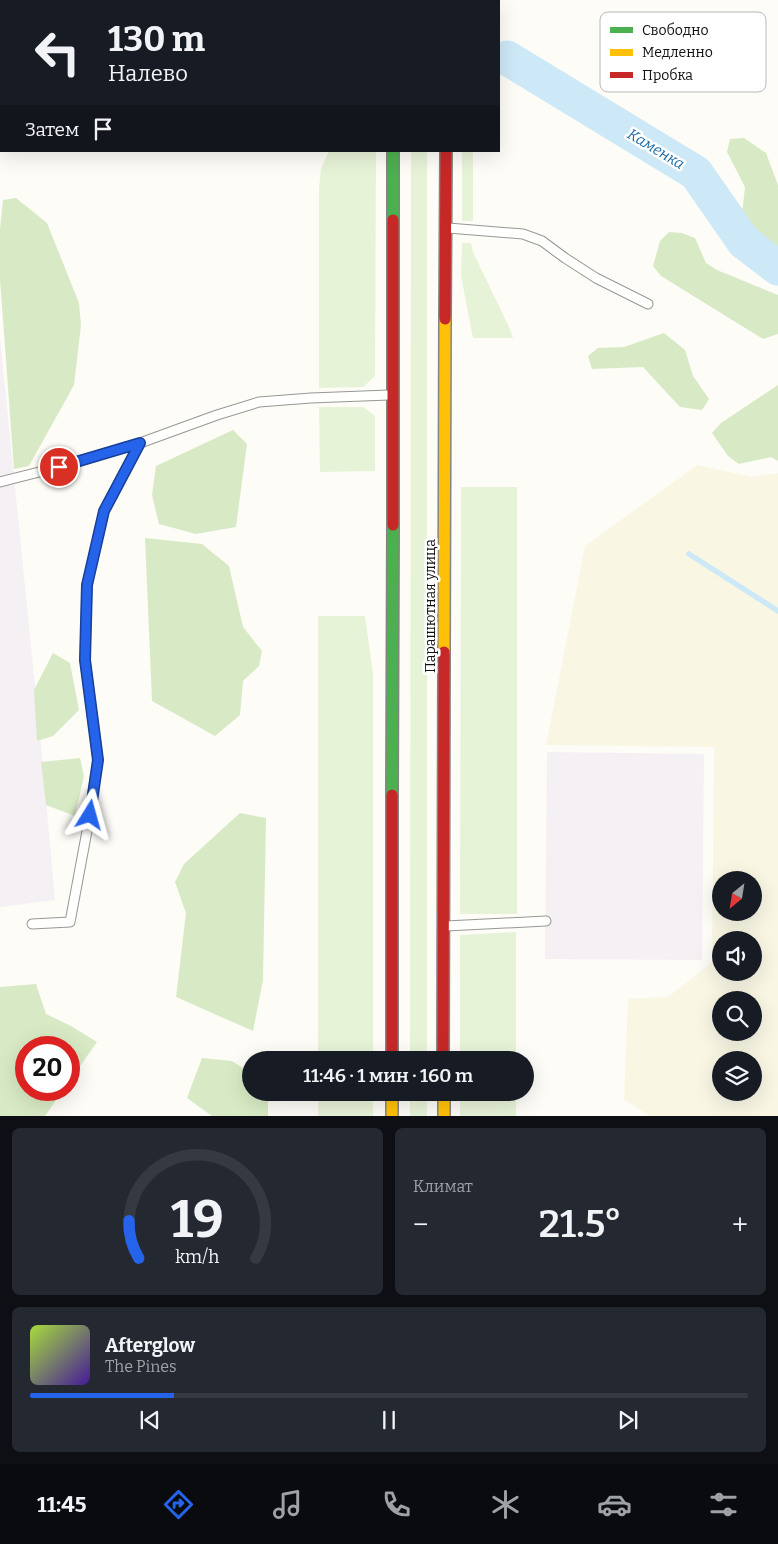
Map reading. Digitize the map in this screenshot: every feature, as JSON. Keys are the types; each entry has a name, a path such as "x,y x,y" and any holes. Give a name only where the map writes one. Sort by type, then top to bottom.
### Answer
{"main road":[{"path":"392,1051 393,152"},
{"name":"Парашютная улица","path":"444,1051 446,152"},
{"path":"392,1101 392,1116"},
{"path":"444,1101 444,1116"}],"lane":[{"path":"446,228 523,234 542,240 596,278 648,304"},
{"path":"0,482 140,443 259,402 392,395"},
{"path":"32,924 70,922 98,760 85,660 87,585 104,511 140,443"},
{"path":"443,926 546,920"}],"shaded area":[{"path":"0,338 55,900 0,907"},
{"path":"697,465 752,477 778,473 778,1116 650,1116 624,1100 628,999 668,997 712,962 712,981 762,981 762,931 712,931 712,921 762,921 762,871 713,871 714,747 546,745 585,546"},
{"path":"547,752 704,754 702,960 545,959"}],"green space":[{"path":"744,138 766,153 778,185 778,253 756,245 741,224 745,187 727,152 730,139"},
{"path":"329,152 376,152 375,376 363,387 319,388 319,188 321,169"},
{"path":"411,152 427,152 427,1051 410,1051"},
{"path":"462,152 473,152 473,221 462,221"},
{"path":"16,198 47,223 79,303 81,325 74,385 29,466 14,469 0,279 0,229 3,200"},
{"path":"669,232 682,233 695,238 706,263 717,270 778,295 778,334 763,339 661,276 653,266 660,241"},
{"path":"462,243 471,243 473,252 513,338 473,338 461,276"},
{"path":"664,333 685,350 693,376 709,399 702,410 680,407 643,367 592,369 588,356 598,348 624,347"},
{"path":"778,385 778,461 771,457 739,464 728,456 712,433 721,423"},
{"path":"319,407 363,407 375,416 375,471 320,472"},
{"path":"233,430 247,444 236,527 196,534 159,524 152,495 156,466"},
{"path":"461,487 517,487 517,914 460,914"},
{"path":"145,538 202,544 229,566 243,627 262,651 259,666 243,681 240,715 215,736 152,701"},
{"path":"318,616 365,616 373,673 373,1051 318,1051"},
{"path":"53,653 70,663 79,710 53,736 37,741 34,690"},
{"path":"80,758 84,776 75,816 46,805 41,762"},
{"path":"240,813 266,818 263,980 253,1031 176,997 186,913 175,882 184,864"},
{"path":"516,932 516,1051 460,1051 460,935"},
{"path":"36,984 46,1014 71,1026 97,1042 80,1066 80,1036 15,1036 15,1101 55,1101 45,1116 0,1116 0,987"},
{"path":"202,1058 232,1061 242,1067 242,1101 268,1101 268,1116 212,1116 187,1098"},
{"path":"318,1101 373,1101 373,1116 318,1116"},
{"path":"410,1101 427,1101 427,1116 410,1116"},
{"path":"460,1101 516,1101 516,1116 460,1116"}],"waterway":[{"name":"Каменка","path":"507,58 696,173 744,242 778,268"},
{"path":"689,554 778,611"}],"traffic: fast":[{"path":"393,152 393,220"},
{"path":"392,795 393,525"}],"traffic: slow":[{"path":"444,652 445,319"},
{"path":"392,1101 392,1116"},
{"path":"444,1101 444,1116"}],"traffic: jam":[{"path":"445,319 446,152"},
{"path":"393,220 393,525"},
{"path":"443,1051 444,652"},
{"path":"392,795 392,1051"}],"route":[{"path":"59,467 140,443 104,511 87,585 85,660 98,760 90,815"}]}
